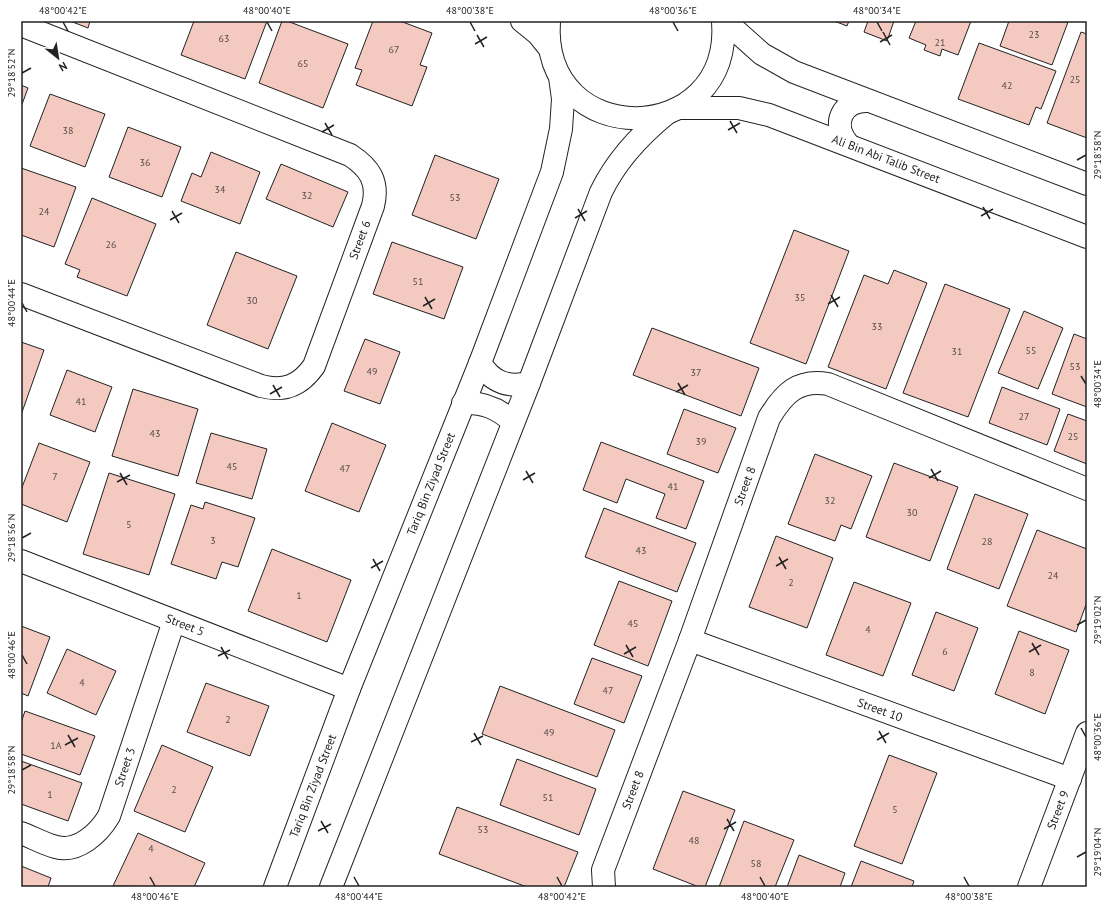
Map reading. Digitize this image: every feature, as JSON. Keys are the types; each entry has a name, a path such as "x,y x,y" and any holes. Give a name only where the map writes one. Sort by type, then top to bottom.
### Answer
{"street":[{"path":"522,21 538,34 550,49"},
{"path":"549,21 550,49 560,77"},
{"path":"724,21 745,40 779,65 868,101 1087,184"},
{"path":"331,887 529,383 604,186 617,165 636,141 673,111 700,92 715,70 723,45 724,21"},
{"name":"Street 6","path":"21,25 350,155 357,159 369,172 376,190 373,206 314,366 303,378 284,388 261,386 21,294"},
{"name":"Ali Bin Abi Talib Street","path":"560,77 580,100 607,114 636,120 673,111 723,107 754,111 787,121 1087,237"},
{"name":"Tariq Bin Ziyad Street","path":"275,887 349,689 480,363 554,166 562,129 560,77"},
{"path":"848,144 840,130 839,122 842,115 846,108 853,103 868,101"},
{"path":"480,363 486,373 495,380 506,385 517,386 529,383"},
{"name":"Street 8","path":"604,887 603,870 690,640 769,418 776,406 789,393 805,384 815,382 828,384 1087,489"},
{"path":"463,403 485,404 505,414 513,422"},
{"name":"Street 5","path":"21,561 349,689"},
{"name":"Street 3","path":"21,833 62,848 79,844 96,834 103,826 109,816 174,621"},
{"name":"Street 10","path":"690,640 1070,779"},
{"name":"Street 9","path":"1029,887 1087,733"}],"building":[{"path":"70,21 90,21 88,28"},
{"path":"194,21 267,21 245,79 181,55"},
{"path":"282,21 287,21 348,44 323,108 259,83"},
{"path":"373,21 400,21 432,33 420,65 427,67 412,106 356,85 362,70 355,68"},
{"path":"834,21 849,21 847,26"},
{"path":"868,21 894,21 887,41 864,32"},
{"path":"916,21 971,21 958,55 942,49 940,56 924,50 926,45 909,38"},
{"path":"1009,21 1068,22 1052,65 1000,46"},
{"path":"1081,32 1087,34 1087,138 1047,123"},
{"path":"979,43 1056,71 1041,109 1036,107 1029,125 958,99"},
{"path":"21,85 28,88 21,107"},
{"path":"50,94 105,114 85,167 30,146"},
{"path":"128,127 181,147 162,197 109,177"},
{"path":"211,152 260,172 240,224 181,201 192,173 201,177"},
{"path":"435,155 499,179 476,239 412,215"},
{"path":"281,164 348,192 333,227 266,199"},
{"path":"21,168 76,187 54,247 21,235"},
{"path":"92,198 156,224 127,296 77,277 80,270 65,264"},
{"path":"794,230 849,251 806,364 750,343"},
{"path":"392,242 463,267 444,319 373,294"},
{"path":"236,252 297,276 268,349 207,325"},
{"path":"894,270 927,283 886,389 828,367 864,275 888,284"},
{"path":"945,284 1010,309 968,417 903,393"},
{"path":"1024,311 1063,328 1038,389 998,373"},
{"path":"652,328 759,368 741,416 633,375"},
{"path":"1074,334 1087,339 1087,407 1052,394"},
{"path":"365,339 400,352 380,404 344,391"},
{"path":"21,342 44,350 21,415"},
{"path":"67,370 112,387 95,432 50,415"},
{"path":"1002,387 1060,409 1047,445 989,423"},
{"path":"133,389 198,409 178,476 112,456"},
{"path":"684,409 736,428 718,473 667,454"},
{"path":"1068,414 1087,421 1087,464 1054,451"},
{"path":"332,423 386,445 359,512 305,491"},
{"path":"211,433 267,449 252,499 196,483"},
{"path":"601,442 704,481 686,529 656,518 665,494 626,479 617,503 583,490"},
{"path":"39,443 90,462 67,522 21,504 21,490"},
{"path":"815,454 872,476 851,529 841,525 835,541 788,524"},
{"path":"894,463 958,487 930,561 866,537"},
{"path":"109,473 175,494 149,575 83,554"},
{"path":"975,494 1028,514 999,589 947,569"},
{"path":"205,502 255,518 238,567 222,562 216,579 171,564 191,505 203,509"},
{"path":"604,508 696,543 677,592 585,557"},
{"path":"1037,530 1087,549 1087,602 1076,632 1007,606"},
{"path":"776,536 833,558 807,628 749,607"},
{"path":"272,549 351,580 327,642 248,611"},
{"path":"619,581 672,601 648,666 594,645"},
{"path":"854,582 911,603 883,676 826,655"},
{"path":"936,612 978,628 954,691 912,675"},
{"path":"21,626 50,637 28,696 21,693"},
{"path":"1019,631 1069,650 1045,714 995,694"},
{"path":"67,649 116,671 96,715 47,693"},
{"path":"592,658 642,676 624,723 574,704"},
{"path":"206,683 269,706 250,756 187,732"},
{"path":"500,686 615,730 597,777 482,734"},
{"path":"25,711 95,736 80,775 21,754 21,723"},
{"path":"162,745 213,767 185,832 134,811"},
{"path":"889,755 937,773 902,864 854,846"},
{"path":"517,759 596,789 579,835 500,805"},
{"path":"21,761 82,783 68,821 21,804"},
{"path":"683,791 735,810 705,887 699,887 653,869"},
{"path":"457,807 578,852 564,887 527,887 439,854"},
{"path":"744,821 794,840 775,887 719,887"},
{"path":"138,833 205,863 194,887 113,886"},
{"path":"799,855 845,873 840,887 787,887"},
{"path":"861,861 914,881 912,887 851,887"},
{"path":"21,866 51,878 48,887 21,887"}]}
